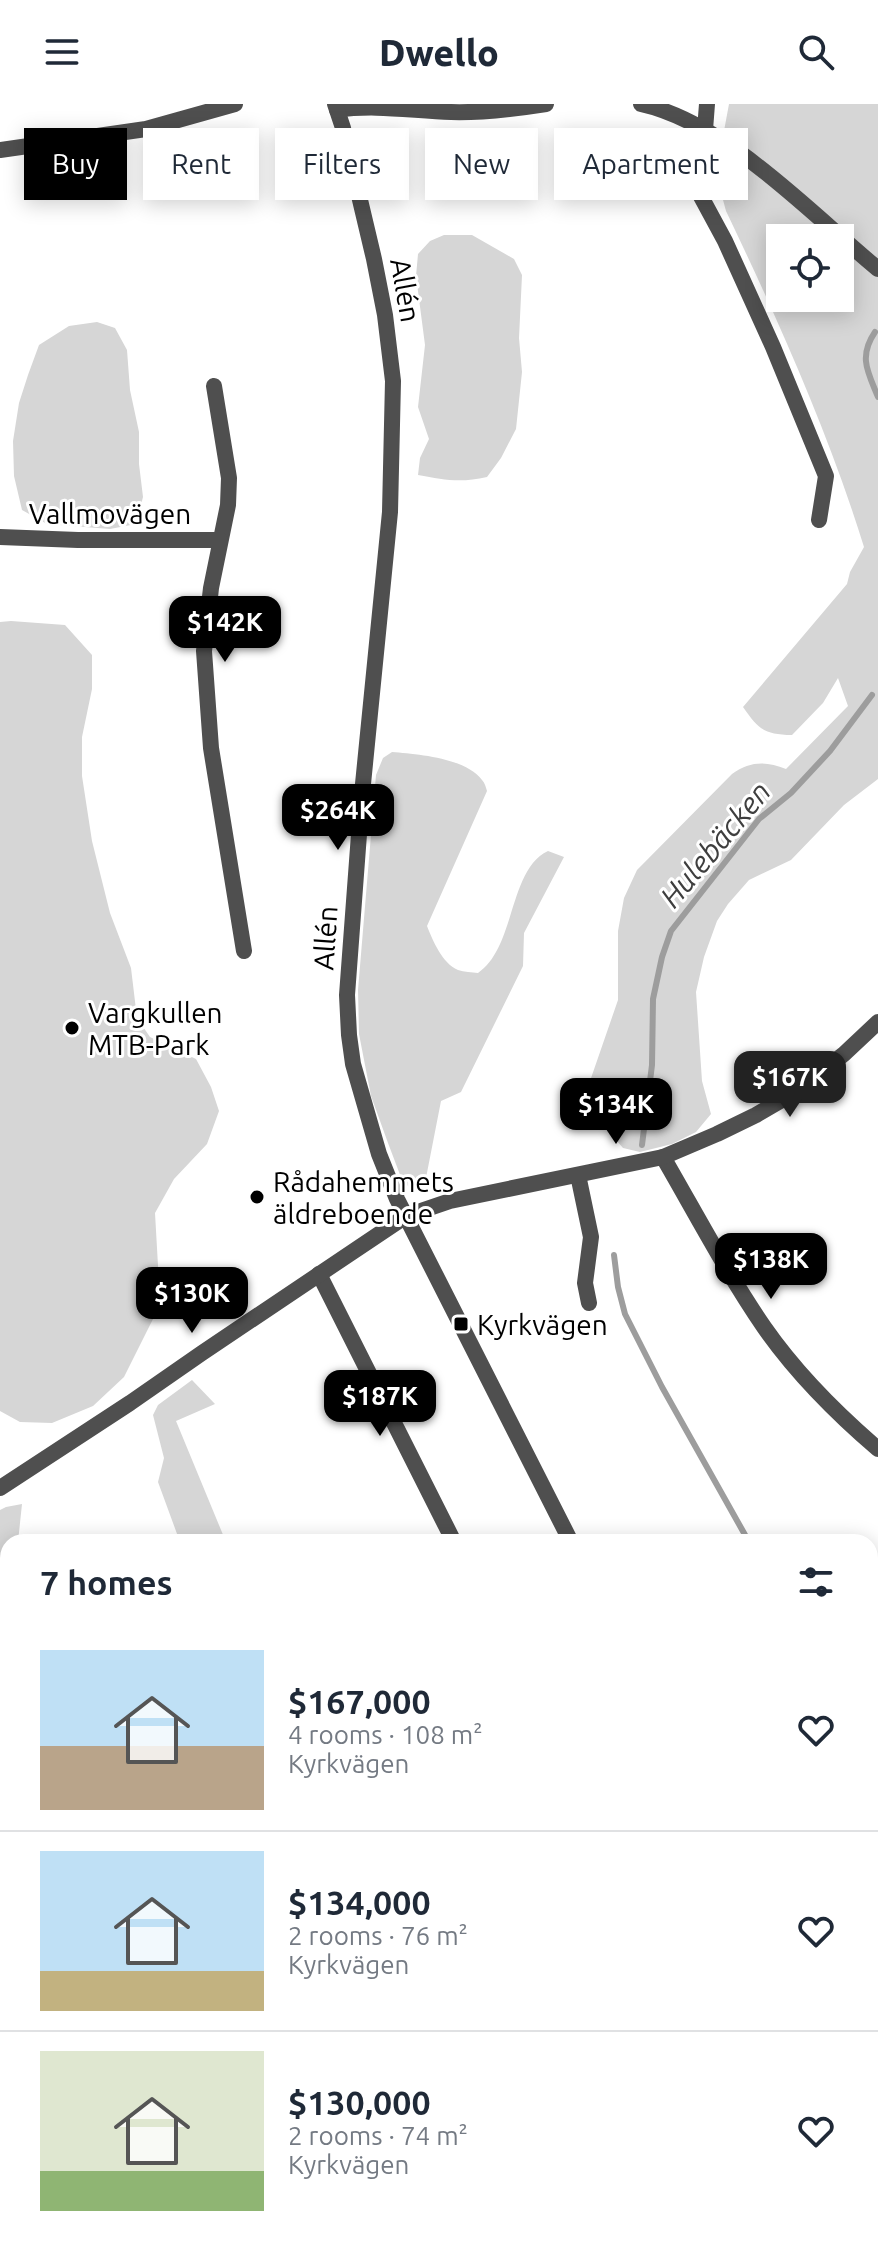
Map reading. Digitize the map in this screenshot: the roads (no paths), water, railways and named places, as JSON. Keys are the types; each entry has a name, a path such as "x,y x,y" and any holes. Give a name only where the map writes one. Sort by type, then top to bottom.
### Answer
{"street":[{"path":"0,150 146,129 235,104"},
{"path":"336,107 395,106 449,112 488,112 546,104"},
{"path":"641,104 676,115 701,128"},
{"path":"705,128 707,104"},
{"name":"Allén","path":"336,107 374,259 393,381 390,512 362,794 347,995 353,1064 379,1154 397,1199 567,1534"},
{"path":"748,159 874,266"},
{"path":"703,200 773,347 826,476 819,520"},
{"name":"Vallmovägen","path":"214,386 229,478 228,505 211,588 204,651 211,748 244,951"},
{"name":"Vallmovägen","path":"0,537 220,540"},
{"path":"0,1488 406,1216 450,1201 663,1157 756,1115 797,1091 878,1022"},
{"path":"663,1157 731,1276 766,1330 815,1391 878,1449"},
{"path":"578,1175 591,1237 585,1283 589,1303"},
{"path":"319,1274 450,1534"}],"waterway":[{"name":"Hulebäcken","path":"875,332 867,349 866,364 878,397"},
{"name":"Hulebäcken","path":"642,1145 652,1065 653,999 671,931 759,819 791,793 830,751 872,695"},
{"name":"Hulebäcken","path":"614,1255 625,1314 745,1534"}],"place":[{"name":"Vargkullen MTB-Park","path":"72,1028"},
{"name":"Rådahemmets äldreboende","path":"257,1197"},
{"name":"Kyrkvägen","path":"461,1324"}]}
